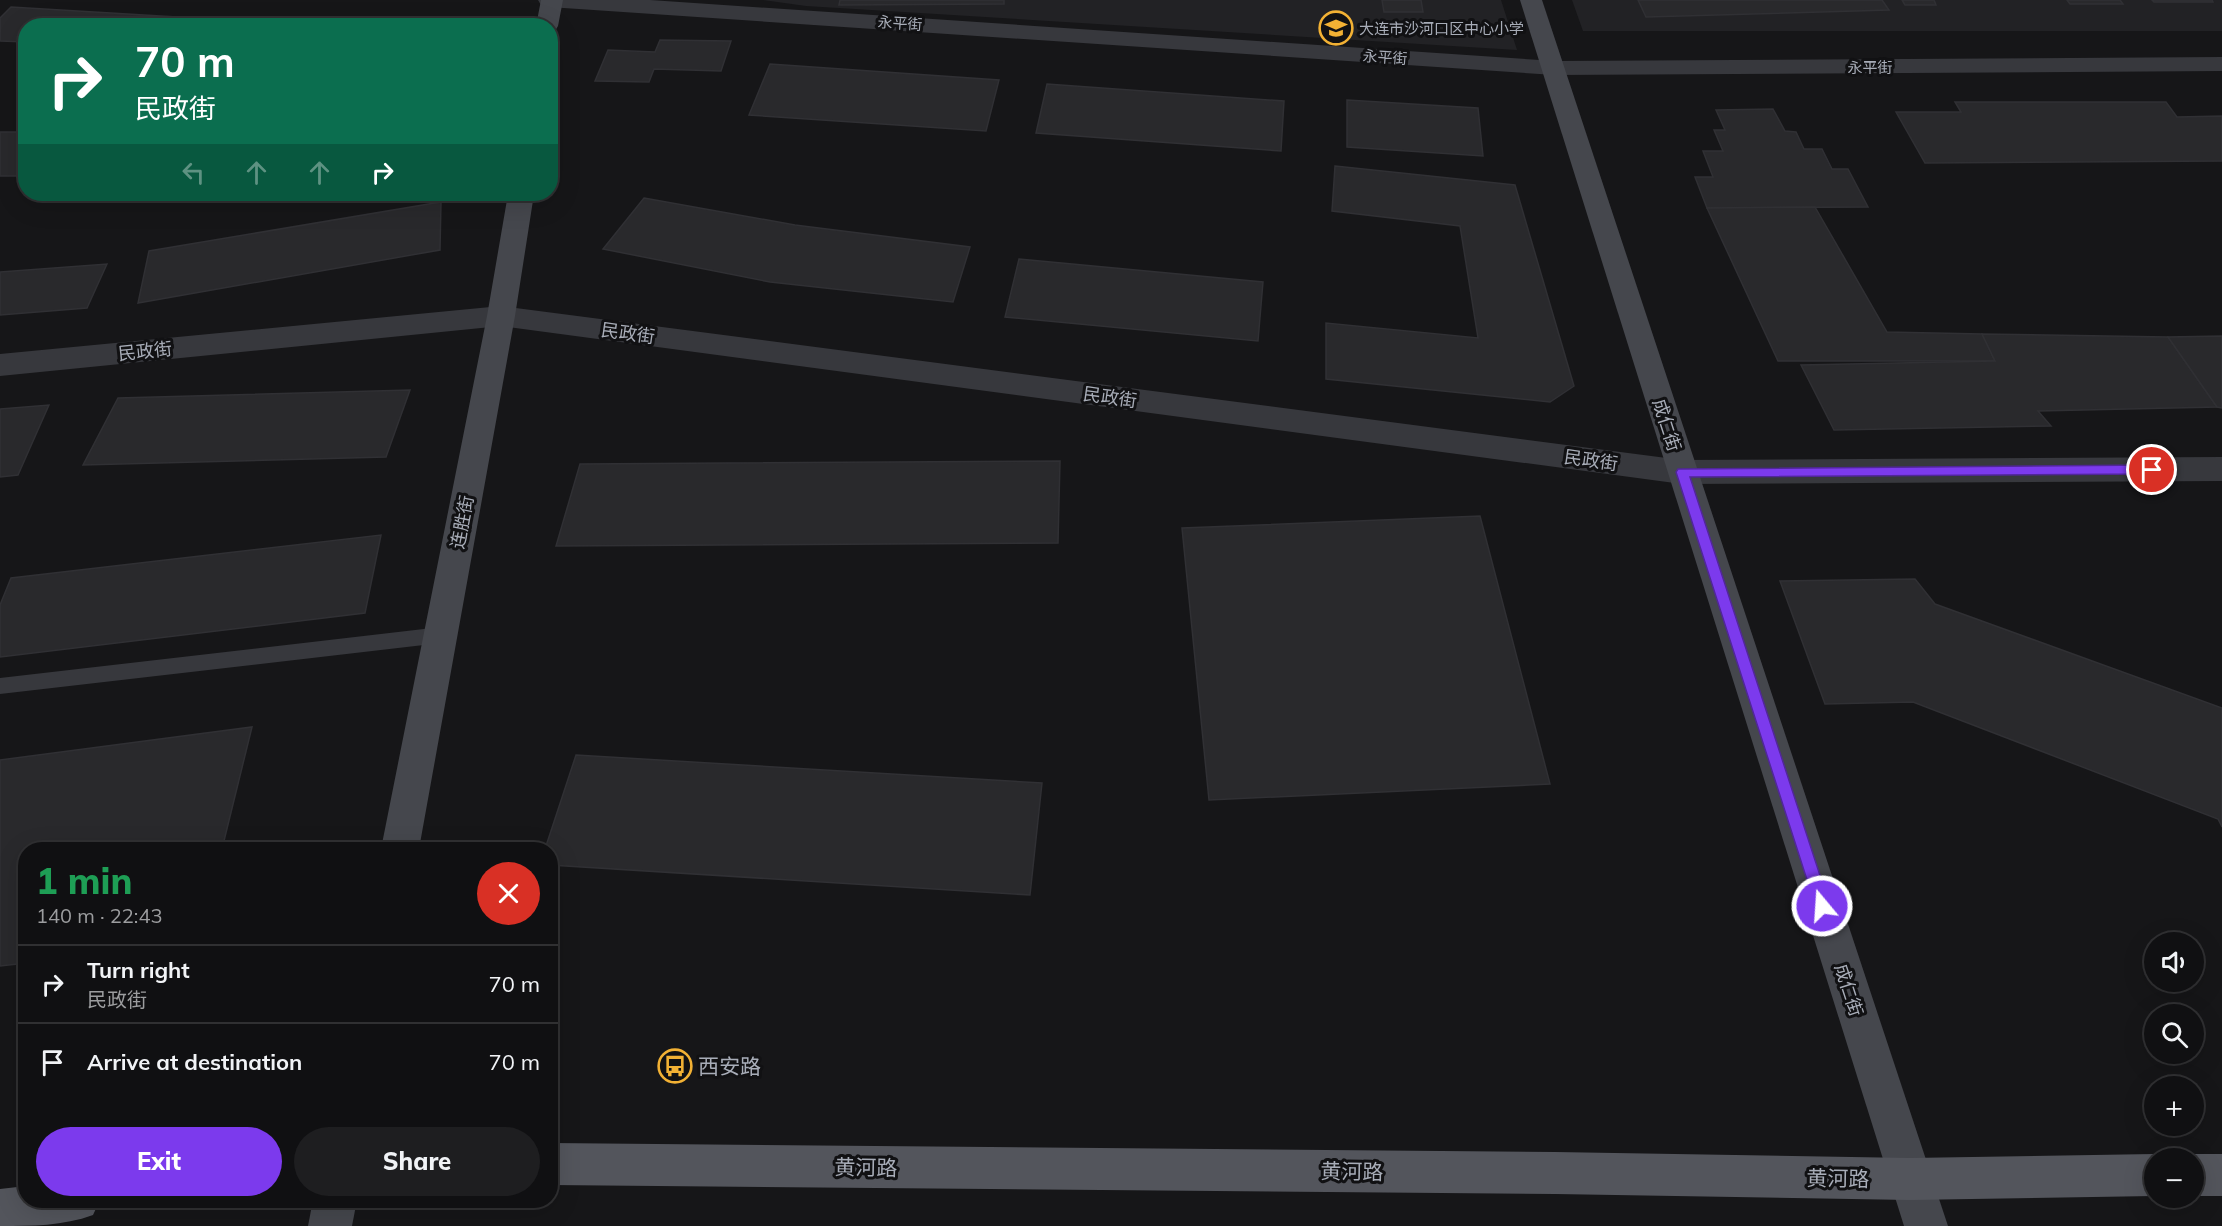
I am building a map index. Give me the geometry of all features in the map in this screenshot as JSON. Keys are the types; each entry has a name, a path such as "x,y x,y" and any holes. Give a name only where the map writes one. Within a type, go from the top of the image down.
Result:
{"main road":[{"name":"黄河路","path":"558,1164 1531,1173 1911,1179 2144,1175"},
{"path":"2204,1175 2222,1175"},
{"path":"0,1212 26,1208"}],"street":[{"name":"永平街","path":"551,0 1555,69 2222,64"},
{"path":"549,18 551,0"},
{"name":"成仁街","path":"1531,0 1926,1226"},
{"name":"连胜街","path":"401,842 501,316 520,201"},
{"name":"民政街","path":"0,365 501,316 1682,472 2222,469"},
{"path":"330,1226 333,1208"}],"lane":[{"path":"0,686 441,635"}],"shaded area":[{"name":"大连市沙河口区中心小学","path":"763,0 1501,0 1517,50 806,6"},
{"path":"1572,0 2222,0 2222,31 1583,31"}],"building":[{"path":"840,0 1004,0 1004,4 839,5"},
{"path":"1382,0 1421,0 1423,12 1384,12"},
{"path":"1638,0 1882,0 1889,10 1646,17"},
{"path":"1902,0 1934,0 1936,5 1905,5"},
{"path":"2067,0 2120,0 2123,4 2070,4"},
{"path":"2152,0 2212,0 2213,2 2154,2"},
{"path":"11,7 193,18 18,18 18,42 0,41 0,18"},
{"path":"660,40 731,41 721,71 654,69 649,82 595,81 608,50 655,52"},
{"path":"770,64 999,80 986,131 749,115"},
{"path":"1047,84 1284,101 1281,151 1036,133"},
{"path":"1347,100 1478,108 1483,156 1347,147"},
{"path":"1955,102 2166,102 2177,117 2222,116 2222,161 1925,163 1896,112 1961,112"},
{"path":"1773,109 1785,131 1796,132 1804,149 1822,149 1832,169 1848,169 1868,207 1707,208 1695,177 1713,177 1703,151 1723,151 1714,130 1725,130 1716,110"},
{"path":"0,132 18,132 18,176 0,176"},
{"path":"1335,166 1515,185 1574,386 1550,402 1326,379 1326,323 1478,338 1460,226 1332,211"},
{"path":"644,198 795,225 970,247 953,302 770,282 603,249"},
{"path":"441,202 440,250 138,303 149,251"},
{"path":"1815,207 1887,332 1982,334 1995,361 1778,361 1707,208"},
{"path":"1019,259 1263,282 1258,341 1005,317"},
{"path":"107,264 87,308 0,315 0,272"},
{"path":"1982,334 2168,337 2217,407 2038,411 2051,426 1834,430 1801,365 1995,361"},
{"path":"2222,336 2222,408 2217,407 2168,337"},
{"path":"410,390 386,457 83,465 118,398"},
{"path":"49,405 18,475 0,477 0,409"},
{"path":"1060,461 1058,543 556,546 580,464"},
{"path":"1480,516 1550,784 1209,800 1182,528"},
{"path":"381,535 365,613 0,657 0,605 11,578"},
{"path":"1915,579 1935,604 2222,708 2222,827 2218,819 1913,702 1825,704 1780,581"},
{"path":"252,727 224,842 18,842 18,964 0,966 0,760"},
{"path":"576,755 1042,783 1030,895 558,866 558,842 547,842"}],"place":[{"name":"大连市沙河口区中心小学","path":"1336,28"},
{"name":"西安路","path":"675,1066"}],"route":[{"path":"1822,906 1682,472 2152,470"}]}
